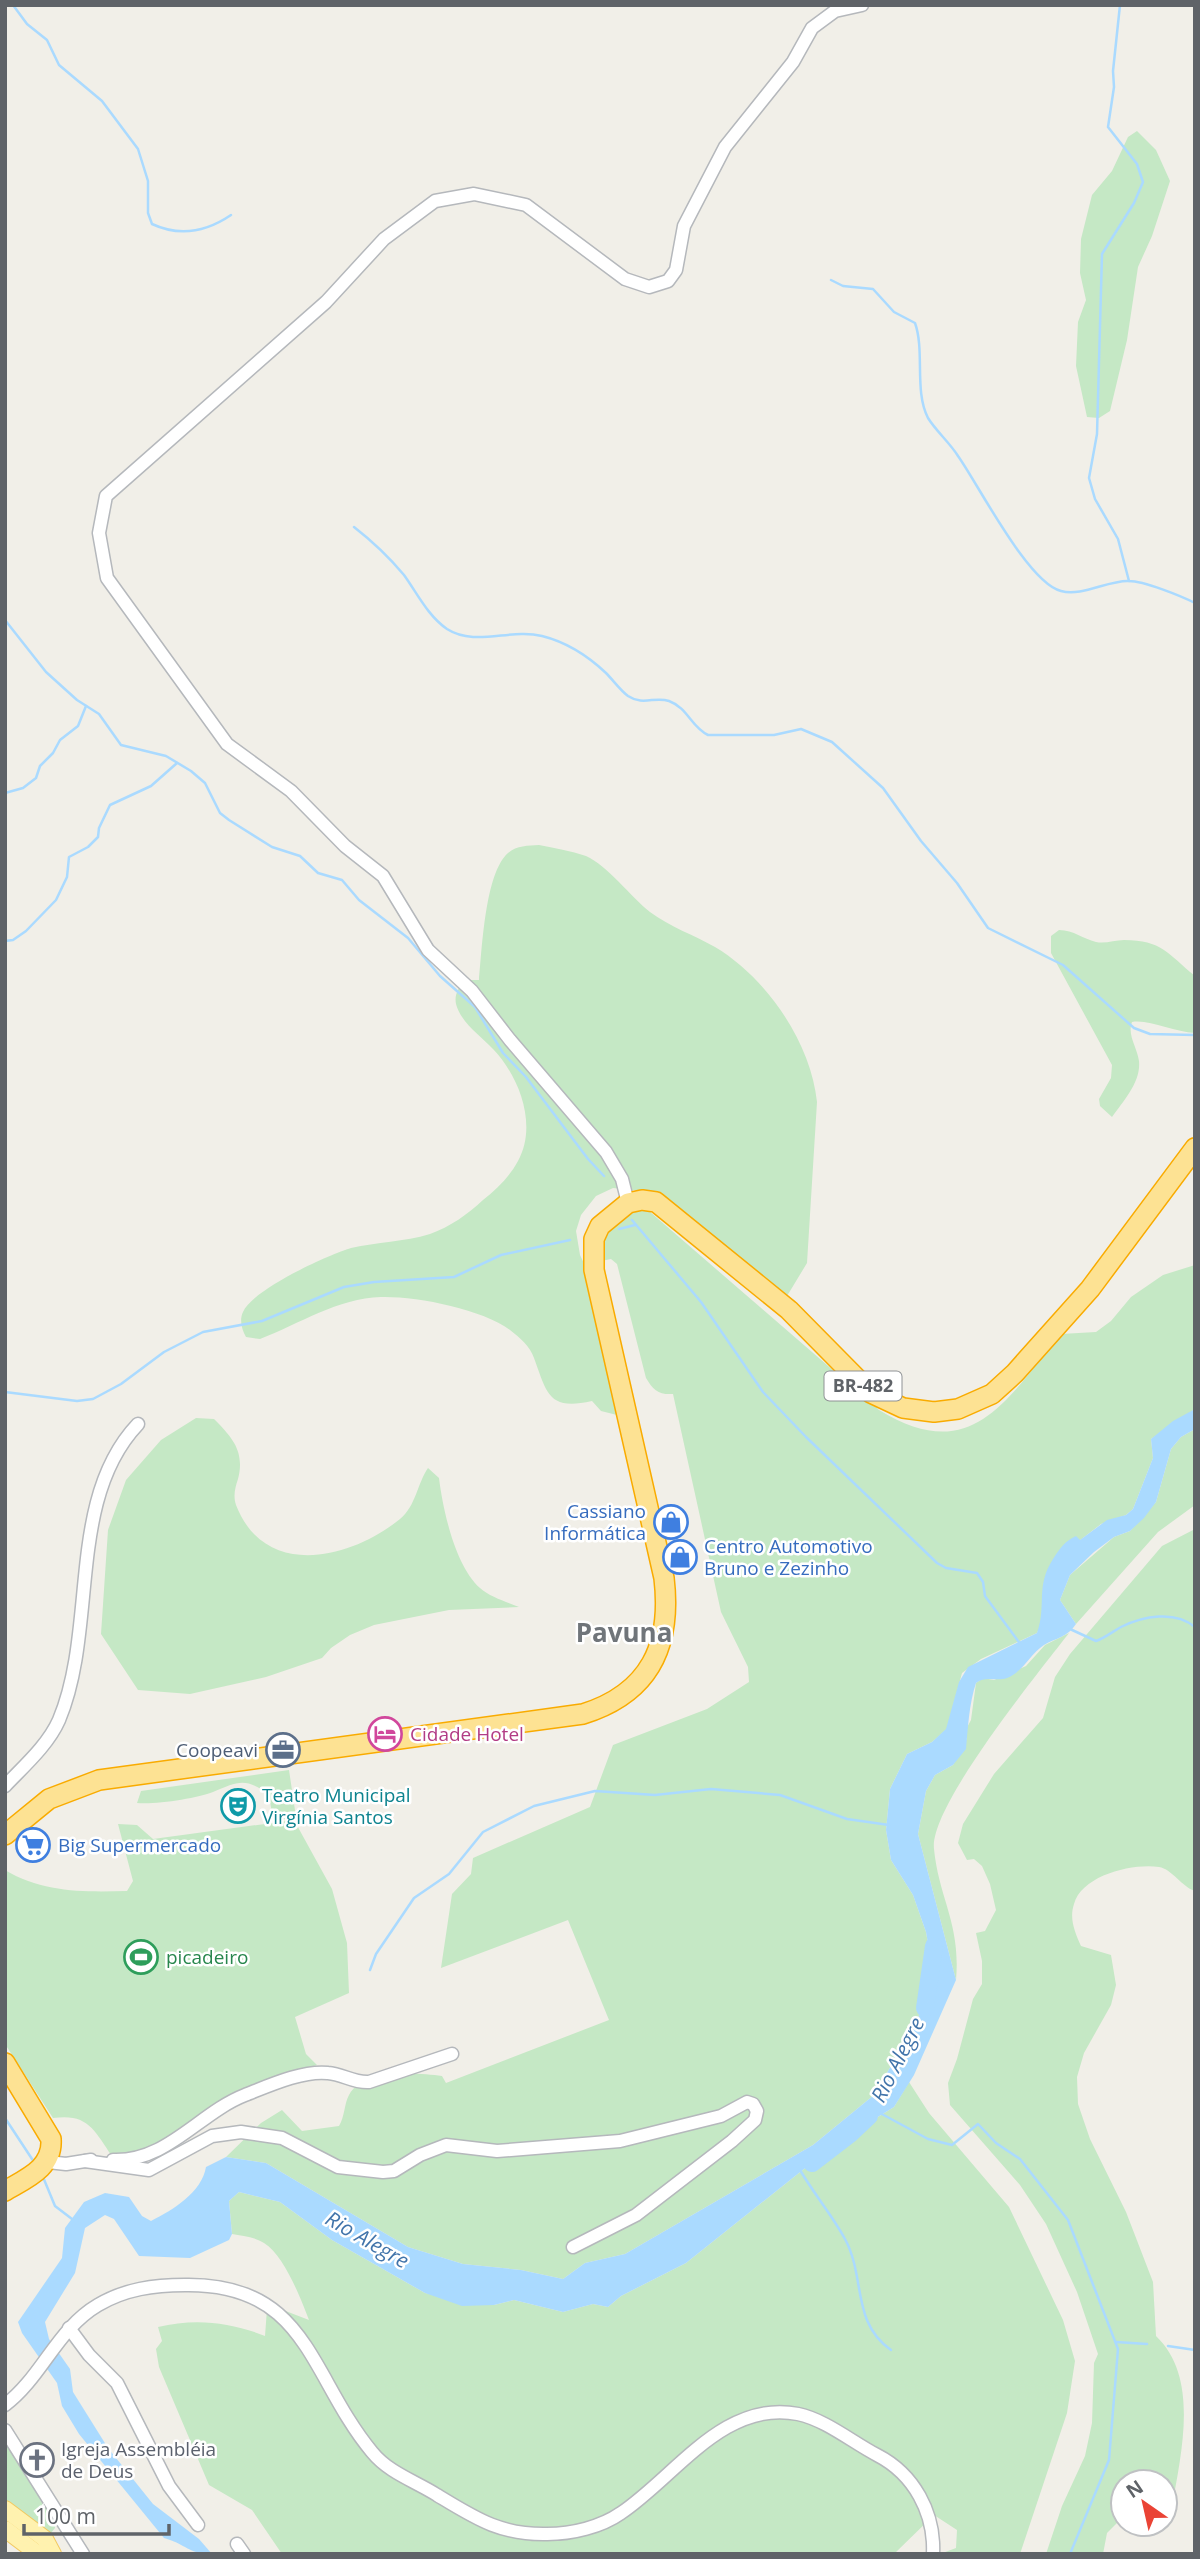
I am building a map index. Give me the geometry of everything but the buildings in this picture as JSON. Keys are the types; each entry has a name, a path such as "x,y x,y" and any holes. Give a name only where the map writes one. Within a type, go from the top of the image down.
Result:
{"highway":[{"name":"BR-482","path":"628,1203 642,1200 668,1209 789,1310 871,1393 903,1408 944,1412 972,1405 992,1394 1014,1373 1090,1289 1195,1148"},
{"path":"5,1835 49,1799 99,1780 583,1714 605,1707 626,1694 644,1676 663,1637 667,1614 664,1578 594,1270 593,1250 600,1226 628,1203"},
{"path":"5,2063 51,2139 40,2168 5,2191"}],"main road":[{"path":"5,2509 45,2539 54,2554"},
{"path":"5,2529 38,2554"}],"street":[{"path":"628,1203 622,1179 606,1152 510,1040 472,990 428,950 383,876 345,846 291,791 227,744 107,578 99,533 106,496 326,302 384,239 435,201 474,194 526,205 625,279 649,287 668,281 676,270 681,234 690,214 711,169 737,130 793,62 812,28 835,11 862,5"},
{"path":"5,1786 49,1736 64,1706 85,1601 92,1526 98,1500 115,1451 138,1424"},
{"path":"40,2168 85,2161 141,2158 187,2133 232,2101 300,2077 328,2073 358,2083 369,2082 452,2054"},
{"path":"85,2161 149,2170 212,2136 241,2132 282,2138 338,2167 394,2171 420,2155 446,2145 497,2151 620,2141 722,2116 747,2102 753,2104 757,2111 755,2120 732,2141 636,2215 573,2247"},
{"path":"5,2405 23,2389 69,2328 101,2303 140,2288 216,2285 237,2290 270,2305 295,2330 315,2357 342,2414 374,2455 392,2470 461,2512 488,2525 524,2533 572,2532 603,2523 622,2513 719,2431 757,2415 796,2413 812,2418 883,2458 908,2478 927,2514 932,2531 933,2554"},
{"path":"69,2328 89,2355 117,2383 169,2486 198,2525"},
{"path":"5,2430 82,2553"}],"green space":[{"path":"1137,131 1156,150 1170,181 1152,236 1138,267 1127,340 1110,411 1099,418 1087,417 1076,366 1078,322 1086,300 1080,273 1081,239 1092,195 1112,171 1128,137"},
{"path":"539,845 580,854 594,860 650,912 715,947 752,976 769,994 796,1035 806,1057 817,1102 807,1263 784,1301 644,1191 613,1188 596,1196 581,1215 576,1231 580,1255 596,1289 621,1416 601,1411 592,1401 558,1401 546,1390 532,1354 517,1336 483,1316 448,1305 395,1297 365,1298 334,1307 260,1339 246,1337 242,1325 243,1312 250,1303 276,1283 309,1265 351,1248 420,1237 445,1228 493,1191 515,1167 524,1147 526,1132 526,1117 518,1087 502,1060 462,1017 456,997 464,980 479,980 486,913 500,863 515,849"},
{"path":"1059,930 1069,931 1091,941 1137,941 1156,946 1195,976 1195,1033 1146,1022 1132,1022 1131,1032 1139,1069 1131,1091 1112,1117 1100,1106 1099,1099 1111,1078 1112,1065 1051,953 1051,936"},
{"path":"642,1205 879,1410 911,1426 939,1431 963,1428 984,1418 1004,1402 1061,1334 1096,1332 1111,1321 1131,1297 1163,1275 1195,1265 1195,1409 1151,1439 1153,1458 1133,1509 1126,1515 1101,1524 1079,1541 1037,1633 981,1659 962,1673 947,1729 932,1742 907,1754 890,1789 886,1830 891,1860 913,1895 926,1932 933,1973 928,1998 874,2095 813,2145 625,2254 585,2263 563,2279 521,2270 463,2264 408,2247 266,2163 226,2157 261,2123 282,2110 302,2131 339,2126 349,2095 356,2086 366,2080 392,2074 419,2074 442,2076 446,2083 609,2020 568,1920 441,1968 452,1894 471,1874 473,1858 590,1807 613,1745 707,1709 749,1682 748,1667 721,1612 673,1394 657,1391 646,1378 617,1264 611,1259 601,1261 599,1228"},
{"path":"196,1418 214,1419 236,1446 240,1469 235,1502 249,1529 267,1544 288,1553 310,1555 334,1552 380,1533 405,1514 428,1468 439,1478 452,1537 471,1578 489,1594 519,1607 449,1610 374,1625 350,1635 322,1658 266,1677 190,1694 138,1690 101,1634 108,1530 126,1480 161,1440"},
{"path":"1195,1429 1195,1505 1158,1532 1076,1624 1060,1600 1070,1575 1114,1537 1130,1531 1156,1502 1171,1449 1181,1437"},
{"path":"1195,1529 1195,1891 1164,1868 1148,1866 1123,1869 1087,1885 1074,1904 1072,1920 1081,1946 1111,1955 1116,1985 1111,2005 1084,2053 1077,2077 1078,2104 1090,2139 1126,2212 1153,2282 1156,2336 1170,2353 1183,2394 1182,2440 1178,2468 1109,2468 1109,2531 1103,2554 1046,2554 1062,2506 1085,2456 1092,2423 1094,2363 1098,2354 1077,2292 1046,2224 1020,2185 950,2105 948,2083 973,1999 982,1984 982,1961 976,1933 985,1931 996,1910 990,1884 982,1866 974,1859 967,1860 958,1843 963,1824 994,1774 1043,1718 1055,1677 1070,1654 1162,1546"},
{"path":"1069,1633 989,1739 949,1802 937,1829 934,1849 940,1883 953,1927 957,1960 956,1980 918,1834 926,1791 935,1775 953,1765 967,1738 965,1731 971,1720 976,1683 983,1678 994,1680 1026,1666 1045,1645"},
{"path":"289,1770 296,1817 273,1821 269,1794 247,1783 235,1784 187,1799 137,1803 141,1791"},
{"path":"294,1820 332,1889 347,1943 349,1993 295,2017 306,2054 317,2065 237,2093 158,2143 129,2154 112,2156 95,2131 82,2121 65,2117 53,2118 5,2044 5,1870 19,1878 64,1890 127,1891 133,1881 118,1824 137,1825 153,1839"},
{"path":"909,2082 929,2113 1009,2207 1063,2320 1075,2361 1067,2413 1020,2554 940,2554 956,2548 957,2530 934,2515 894,2554 282,2554 252,2510 209,2485 159,2367 156,2349 162,2341 158,2327 212,2323 239,2327 265,2336 267,2309 283,2310 309,2320 291,2278 271,2249 257,2239 232,2234 229,2201 239,2192 280,2202 332,2240 425,2293 494,2305 514,2300 563,2312 593,2304 608,2307 621,2296 686,2263 839,2141 894,2107"},
{"path":"5,2433 55,2518 55,2528 50,2534 5,2506"}],"water":[{"path":"1195,1409 1195,1429 1181,1437 1171,1449 1156,1502 1144,1518 1130,1531 1114,1537 1094,1552 1070,1575 1060,1600 1076,1624 1066,1635 1039,1649 1013,1675 1003,1679 984,1679 976,1683 970,1708 966,1749 953,1765 935,1775 926,1791 918,1834 956,1980 914,2075 894,2107 839,2141 686,2263 621,2296 608,2307 593,2304 563,2312 514,2300 494,2305 462,2306 425,2293 332,2240 280,2202 239,2192 229,2201 232,2234 229,2240 190,2258 139,2256 114,2219 105,2215 85,2228 75,2273 45,2322 49,2339 70,2369 73,2392 108,2448 153,2504 199,2539 212,2554 192,2551 164,2538 79,2434 62,2406 57,2383 22,2333 18,2322 62,2258 65,2228 84,2202 105,2193 129,2197 142,2216 151,2221 177,2206 193,2192 206,2167 226,2157 266,2163 408,2247 463,2264 521,2270 563,2279 585,2263 625,2254 813,2145 874,2095 928,1998 933,1973 926,1932 913,1895 891,1860 886,1830 890,1789 907,1754 932,1742 946,1729 959,1682 968,1667 1037,1633 1044,1578 1058,1551 1072,1538 1076,1536 1080,1540 1107,1520 1126,1515 1133,1509 1153,1458 1151,1439 1173,1421"}],"waterway":[{"path":"13,5 27,24 47,40 59,65 102,101 138,149 148,181 148,213 152,224 173,230 193,231 231,215"},
{"path":"1120,5 1108,127 1137,164 1143,182 1134,203 1102,254 1097,434 1089,478 1095,499 1118,539 1129,581"},
{"path":"831,280 843,286 873,289 894,312 915,323 919,346 921,396 928,418 955,451 1019,552 1048,584 1061,591 1078,592 1129,581 1162,589 1195,603"},
{"path":"354,527 398,568 434,618 458,634 469,637 530,634 560,642 592,661 628,696 644,701 669,701 681,708 697,727 708,735 774,735 801,729 832,742 883,788 921,841 957,883 988,928 1063,965 1134,1028 1150,1034 1195,1035"},
{"path":"5,620 46,672 77,700 99,714 121,745 166,756 191,771 205,783 220,813 229,820 272,847 300,856 318,873 342,880 359,900 408,938 440,976 475,1007 503,1053 526,1077 604,1176"},
{"path":"5,793 23,788 36,778 40,766 53,753 60,740 78,726 86,706"},
{"path":"5,941 13,940 26,931 56,900 67,877 69,857 88,847 98,837 99,828 110,805 151,786 177,763"},
{"path":"632,1220 701,1302 763,1392 937,1563 946,1568 977,1573 983,1582 985,1596 1021,1645"},
{"path":"619,1229 635,1225"},
{"path":"5,1392 77,1401 93,1399 121,1384 164,1352 203,1332 262,1321 344,1287 374,1282 454,1277 501,1255 570,1240"},
{"path":"1070,1629 1096,1641 1130,1623 1159,1616 1178,1618 1195,1627"},
{"path":"370,1970 376,1954 414,1898 449,1874 483,1832 534,1806 595,1791 655,1795 711,1789 780,1795 847,1819 889,1825"},
{"name":"Rio Alegre","path":"925,2008 934,1946"},
{"path":"880,2113 928,2139 952,2145 978,2124 996,2143 1020,2159 1068,2220 1118,2349 1109,2460 1070,2554"},
{"name":"Rio Alegre","path":"812,2163 869,2116"},
{"path":"5,2118 34,2162"},
{"path":"800,2170 845,2239 855,2269 864,2313 878,2339 891,2350"},
{"path":"43,2177 55,2206 72,2219"},
{"path":"1116,2342 1147,2344"},
{"path":"1168,2346 1195,2350"}],"place":[{"name":"Cassiano Informática","path":"671,1522"},
{"name":"Centro Automotivo Bruno e Zezinho","path":"680,1557"},
{"name":"Cidade Hotel","path":"385,1734"},
{"name":"Coopeavi","path":"283,1750"},
{"name":"Teatro Municipal Virgínia Santos","path":"238,1806"},
{"name":"Big Supermercado","path":"33,1845"},
{"name":"picadeiro","path":"141,1957"},
{"name":"Igreja Assembléia de Deus","path":"37,2460"}],"district":[{"name":"Pavuna","path":"624,1633"}]}
